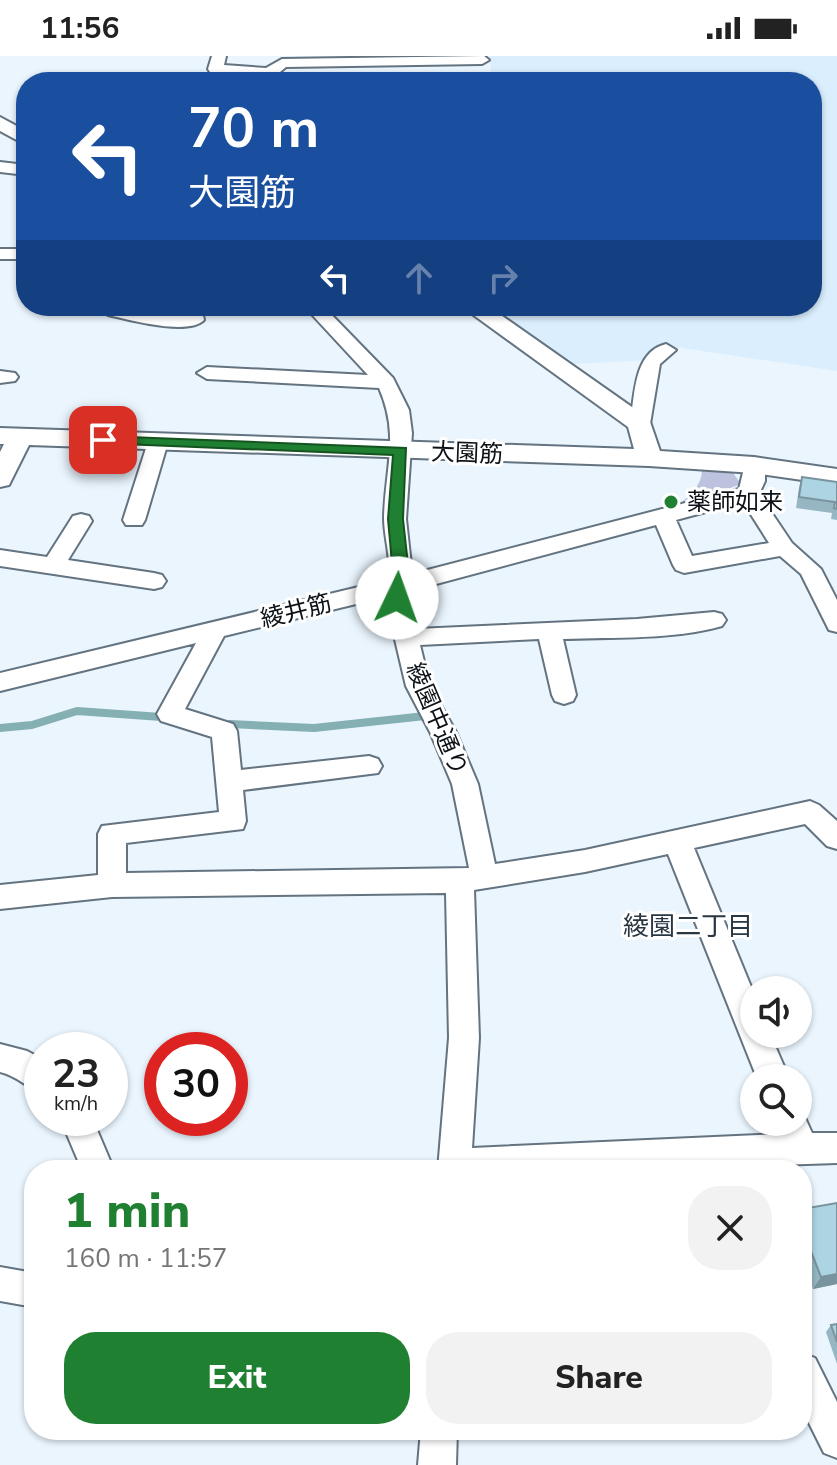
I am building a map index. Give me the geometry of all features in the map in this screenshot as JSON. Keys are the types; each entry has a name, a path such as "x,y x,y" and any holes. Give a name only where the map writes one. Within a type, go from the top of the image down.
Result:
{"street":[{"path":"219,56 215,69 256,72"},
{"path":"352,72 358,61"},
{"path":"270,72 282,63 481,64"},
{"path":"141,316 167,321 195,320 194,316"},
{"name":"綾園中通り","path":"323,316 386,382 399,410 402,433 395,519 401,574 397,598 418,686 443,732 465,784 472,879 455,1160"},
{"path":"487,316 640,424"},
{"path":"649,458 640,424 651,362 666,350"},
{"path":"207,373 386,382"},
{"path":"0,479 10,437"},
{"name":"大園筋","path":"10,437 649,458 754,465 837,477"},
{"path":"134,520 158,442"},
{"path":"754,465 754,481 748,494 784,548 810,569 837,624"},
{"name":"綾井筋","path":"0,682 398,586 748,494"},
{"path":"664,517 684,565 784,548"},
{"path":"53,566 81,521"},
{"path":"0,558 154,581"},
{"path":"405,638 549,629 595,636 714,620"},
{"path":"549,629 564,695"},
{"path":"112,885 112,834 233,821 224,731 170,714 215,631"},
{"path":"229,781 369,766"},
{"path":"0,897 112,885 472,879 585,861 810,812 837,838"},
{"path":"677,841 740,995"},
{"path":"0,1058 24,1064"},
{"path":"84,1136 94,1160"},
{"path":"717,1160 793,1136"},
{"path":"799,1136 837,1148"},
{"path":"0,1284 24,1288"},
{"path":"812,1391 837,1440"},
{"path":"437,1465 438,1440"}],"shaded area":[{"path":"490,56 837,56 837,371 669,346 650,360 573,364 500,316 822,316 822,72 491,72"},
{"path":"702,468 733,473 741,484 674,509 697,486"}],"building":[{"path":"802,477 837,482 837,509 834,508 835,502 799,497"},
{"path":"837,1203 837,1274 821,1277 812,1254 812,1207"},
{"path":"837,1324 837,1342 831,1325"}],"waterway":[{"path":"0,728 32,725 77,711 161,717"},
{"path":"230,724 314,728 425,716"}],"place":[{"name":"薬師如来","path":"671,502"}],"district":[{"name":"綾園二丁目","path":"688,926"}],"route":[{"path":"103,440 401,451 395,519 401,574 397,598"}]}
